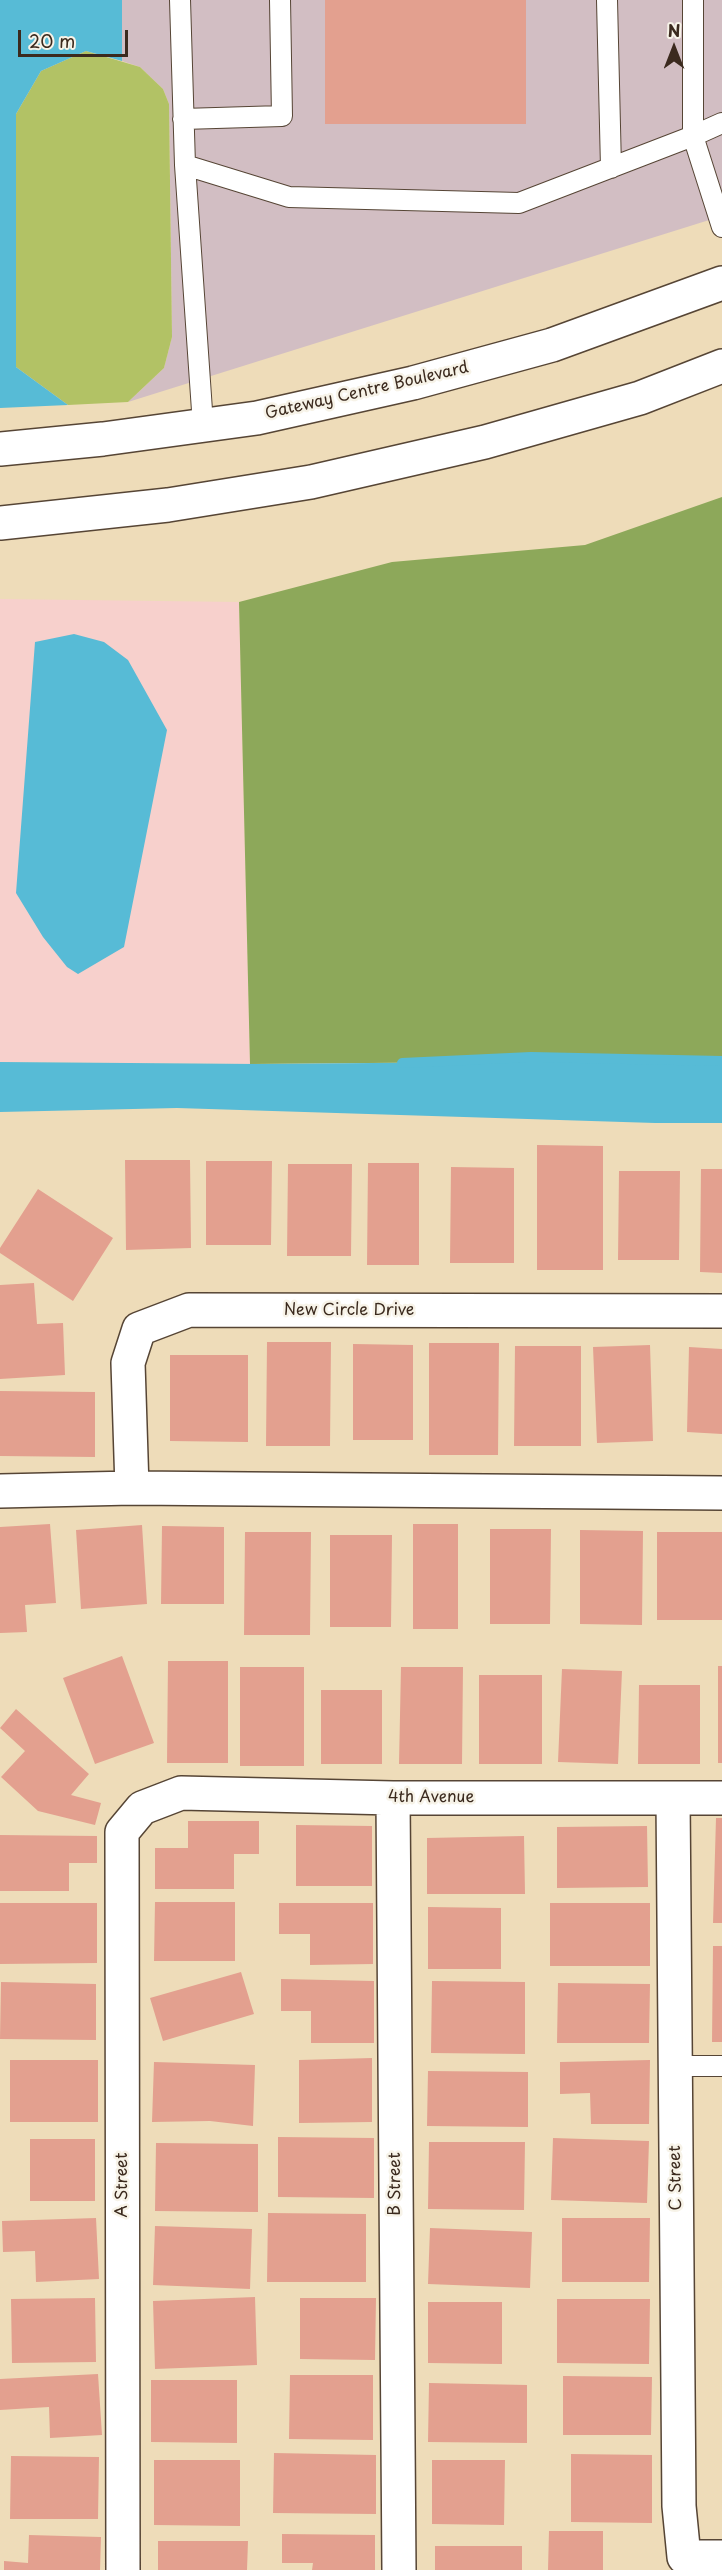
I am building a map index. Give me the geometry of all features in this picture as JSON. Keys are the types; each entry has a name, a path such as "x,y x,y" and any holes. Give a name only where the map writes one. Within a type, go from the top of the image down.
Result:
{"street":[{"name":"Gateway Centre Boulevard","path":"0,448 103,439 257,418 413,382 552,345 722,283"},
{"path":"0,523 168,505 311,482 485,442 640,398 722,366"},
{"name":"New Circle Drive","path":"132,1488 128,1363 139,1329 189,1311 722,1311"},
{"path":"0,1491 132,1488 722,1493"},
{"name":"4th Avenue","path":"142,1808 181,1793 393,1798 722,1798"},
{"name":"B Street","path":"393,1798 399,2570"},
{"name":"C Street","path":"673,1798 678,2563"},
{"name":"A Street","path":"123,2570 122,1832 142,1808"},
{"path":"678,2563 722,2557"}],"lane":[{"path":"180,0 185,165 203,425"},
{"path":"183,119 282,116 280,0"},
{"path":"607,0 611,168"},
{"path":"693,0 693,136 722,227"},
{"path":"185,165 289,197 519,203 722,123"},
{"path":"675,2066 722,2066"}],"shaded area":[{"path":"122,0 722,0 722,216 128,402 164,368 172,337 169,104 163,89 140,67 122,61"},
{"path":"0,599 239,602 250,1064 0,1062"}],"green space":[{"path":"86,51 140,67 163,89 169,104 172,337 164,368 128,402 68,405 16,367 16,114 41,71"},
{"path":"722,497 722,1060 250,1064 239,602 392,562 585,545"}],"water":[{"path":"0,0 122,0 122,61 86,51 41,71 16,114 16,367 68,405 0,408"},
{"path":"74,634 104,642 128,660 167,730 124,947 78,974 67,967 43,937 16,893 35,642"},
{"path":"722,1060 722,1123 655,1123 177,1108 0,1112 0,1062 258,1064"}],"building":[{"path":"325,0 526,0 526,124 325,124"},
{"path":"537,1145 603,1146 603,1270 537,1270"},
{"path":"125,1160 190,1160 191,1248 126,1250"},
{"path":"206,1161 272,1161 271,1245 206,1245"},
{"path":"368,1163 419,1163 419,1265 367,1265"},
{"path":"288,1164 352,1164 351,1256 287,1256"},
{"path":"451,1167 514,1168 514,1263 450,1263"},
{"path":"701,1169 722,1169 722,1273 700,1272"},
{"path":"619,1171 680,1171 679,1260 618,1260"},
{"path":"38,1189 113,1238 73,1301 0,1253 0,1248"},
{"path":"34,1283 37,1324 63,1323 65,1375 0,1379 0,1285"},
{"path":"267,1342 331,1342 330,1446 266,1446"},
{"path":"429,1343 499,1343 498,1455 429,1455"},
{"path":"353,1344 413,1345 413,1440 353,1440"},
{"path":"650,1345 653,1441 597,1443 593,1347"},
{"path":"515,1346 581,1346 581,1446 514,1446"},
{"path":"689,1347 722,1349 722,1434 687,1432"},
{"path":"170,1355 248,1355 248,1442 170,1441"},
{"path":"0,1391 95,1392 95,1457 0,1456"},
{"path":"50,1524 56,1603 25,1605 27,1632 0,1633 0,1527"},
{"path":"413,1524 458,1524 458,1629 413,1629"},
{"path":"142,1525 147,1604 81,1609 76,1530"},
{"path":"162,1526 224,1527 224,1604 161,1604"},
{"path":"490,1529 551,1529 550,1624 490,1624"},
{"path":"580,1530 643,1531 642,1625 580,1624"},
{"path":"245,1532 311,1532 310,1635 244,1635"},
{"path":"657,1532 722,1532 722,1620 657,1620"},
{"path":"330,1535 392,1535 391,1627 330,1627"},
{"path":"122,1656 154,1743 95,1764 63,1678"},
{"path":"168,1661 228,1661 228,1763 167,1763"},
{"path":"718,1666 722,1666 722,1763 718,1763"},
{"path":"240,1667 304,1667 304,1766 240,1766"},
{"path":"401,1667 463,1667 462,1764 399,1764"},
{"path":"562,1669 622,1671 618,1764 558,1762"},
{"path":"479,1675 542,1675 542,1764 479,1764"},
{"path":"639,1685 700,1685 700,1764 638,1764"},
{"path":"321,1690 382,1690 382,1764 321,1764"},
{"path":"16,1709 89,1774 71,1795 101,1803 95,1825 38,1811 1,1777 25,1751 0,1728"},
{"path":"716,1818 722,1818 722,1923 713,1923"},
{"path":"188,1821 259,1821 259,1854 234,1854 234,1889 155,1889 155,1848 188,1848"},
{"path":"296,1825 372,1826 372,1886 296,1886"},
{"path":"647,1826 648,1887 557,1888 557,1827"},
{"path":"0,1835 97,1836 97,1863 69,1863 69,1891 0,1891"},
{"path":"524,1836 525,1894 427,1894 427,1838"},
{"path":"155,1902 235,1902 235,1961 154,1961"},
{"path":"0,1903 97,1903 97,1963 0,1964"},
{"path":"279,1903 373,1903 373,1964 310,1965 310,1934 279,1934"},
{"path":"550,1903 650,1903 650,1966 550,1966"},
{"path":"428,1907 501,1908 501,1969 428,1969"},
{"path":"713,1946 722,1946 722,2042 712,2042"},
{"path":"241,1972 254,2014 163,2041 150,1998"},
{"path":"281,1979 374,1981 374,2043 311,2043 311,2011 281,2011"},
{"path":"432,1981 525,1982 525,2054 431,2053"},
{"path":"1,1982 96,1984 96,2040 0,2039"},
{"path":"558,1983 650,1984 649,2043 557,2043"},
{"path":"372,2058 372,2122 299,2123 299,2060"},
{"path":"10,2060 98,2060 98,2122 10,2122"},
{"path":"650,2060 649,2124 591,2124 590,2093 560,2094 560,2062"},
{"path":"154,2062 255,2065 253,2126 210,2121 152,2122"},
{"path":"428,2071 528,2072 528,2127 427,2126"},
{"path":"278,2137 374,2138 374,2198 278,2197"},
{"path":"553,2138 649,2141 647,2203 551,2200"},
{"path":"30,2139 95,2139 95,2201 30,2201"},
{"path":"429,2142 525,2142 524,2210 428,2209"},
{"path":"156,2143 258,2144 258,2212 155,2211"},
{"path":"268,2213 366,2214 366,2282 267,2282"},
{"path":"96,2218 99,2279 36,2282 35,2251 3,2252 2,2221"},
{"path":"562,2218 650,2218 649,2282 562,2282"},
{"path":"155,2226 252,2229 250,2289 153,2285"},
{"path":"430,2228 532,2232 530,2288 428,2284"},
{"path":"255,2297 257,2365 155,2369 153,2301"},
{"path":"95,2298 96,2362 12,2363 11,2299"},
{"path":"300,2298 376,2298 375,2360 300,2359"},
{"path":"557,2299 650,2299 649,2364 557,2363"},
{"path":"428,2302 502,2302 502,2364 428,2363"},
{"path":"98,2374 102,2435 50,2438 49,2407 0,2410 0,2379"},
{"path":"290,2375 373,2375 373,2440 289,2439"},
{"path":"563,2376 652,2377 651,2435 563,2435"},
{"path":"151,2380 237,2380 237,2443 151,2442"},
{"path":"429,2383 527,2385 527,2443 428,2442"},
{"path":"274,2453 376,2455 376,2514 273,2513"},
{"path":"571,2454 652,2455 652,2523 571,2522"},
{"path":"11,2456 99,2457 98,2519 10,2519"},
{"path":"154,2460 240,2460 240,2526 154,2525"},
{"path":"432,2460 505,2460 504,2525 432,2524"},
{"path":"549,2531 603,2531 603,2570 548,2570"},
{"path":"282,2534 375,2535 375,2570 312,2570 313,2563 282,2563"},
{"path":"29,2535 101,2537 100,2570 4,2570 4,2561 28,2563"},
{"path":"158,2541 248,2541 247,2570 158,2570"},
{"path":"435,2546 522,2546 522,2570 435,2570"}],"waterway":[{"path":"402,1063 531,1057 722,1061"}]}
